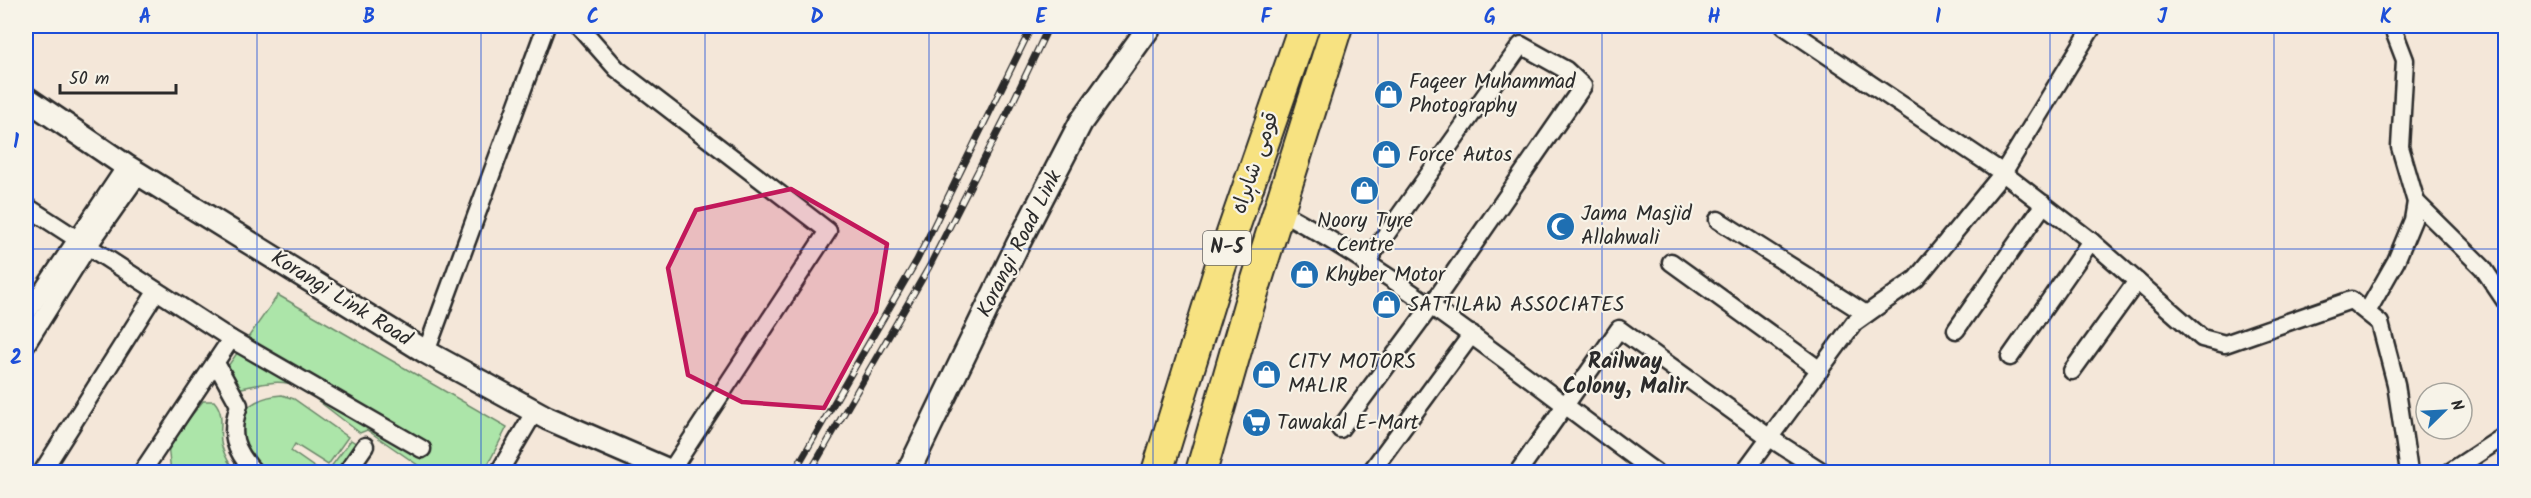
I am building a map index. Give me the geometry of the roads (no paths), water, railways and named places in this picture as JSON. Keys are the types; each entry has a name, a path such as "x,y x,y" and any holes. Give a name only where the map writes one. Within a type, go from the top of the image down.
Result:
{"highway":[{"name":"قومی شاہراہ","path":"1157,472 1220,268 1304,26"},
{"name":"قومی شاہراہ","path":"1201,472 1278,210 1337,26"}],"main road":[{"name":"Korangi Road Link","path":"908,472 1017,246 1081,122 1150,26"},
{"name":"Korangi Link Road","path":"26,98 133,170 426,352 535,411 671,472"}],"street":[{"path":"426,352 546,26"},
{"path":"579,26 617,69 828,231 671,472"},
{"path":"1784,26 2003,173 2091,241 2202,338 2225,344 2351,300 2380,323 2396,384 2409,472"},
{"path":"1744,472 1854,323 1916,279 2003,173 2093,26"},
{"path":"2367,312 2396,261 2413,220 2416,202 2400,147 2405,60 2392,26"},
{"path":"1340,429 1431,306 1583,86 1566,70 1521,45 1365,264"},
{"path":"26,315 133,170"},
{"path":"2416,202 2483,268 2505,302"},
{"path":"1956,330 2044,204"},
{"path":"26,206 80,244 231,339 422,449"},
{"path":"1278,210 1333,240 1365,264 1472,334 1564,406 1655,472"},
{"path":"1718,220 1866,314"},
{"path":"2010,357 2091,241"},
{"path":"26,345 80,244"},
{"path":"1671,262 1820,369"},
{"path":"2072,371 2137,281"},
{"path":"42,472 156,292"},
{"path":"1518,472 1619,328 1770,438 1823,472"},
{"path":"1372,470 1472,334"},
{"path":"142,472 231,339"},
{"path":"216,363 239,405 232,424 237,452 254,472"},
{"path":"499,472 535,411"},
{"path":"2450,472 2505,435"},
{"path":"347,472 365,446"}],"railway":[{"path":"794,472 917,260 1032,26"},
{"path":"810,472 929,267 1049,26"}],"place":[{"name":"Faqeer Muhammad Photography","path":"1388,94"},
{"name":"Force Autos","path":"1387,155"},
{"name":"Noory Tyre Centre","path":"1365,190"},
{"name":"Jama Masjid Allahwali","path":"1560,226"},
{"name":"Khyber Motor","path":"1304,275"},
{"name":"SATTILAW ASSOCIATES","path":"1387,305"},
{"name":"CITY MOTORS MALIR","path":"1267,374"},
{"name":"Tawakal E-Mart","path":"1256,423"}],"district":[{"name":"Railway Colony, Malir","path":"1625,374"}]}
